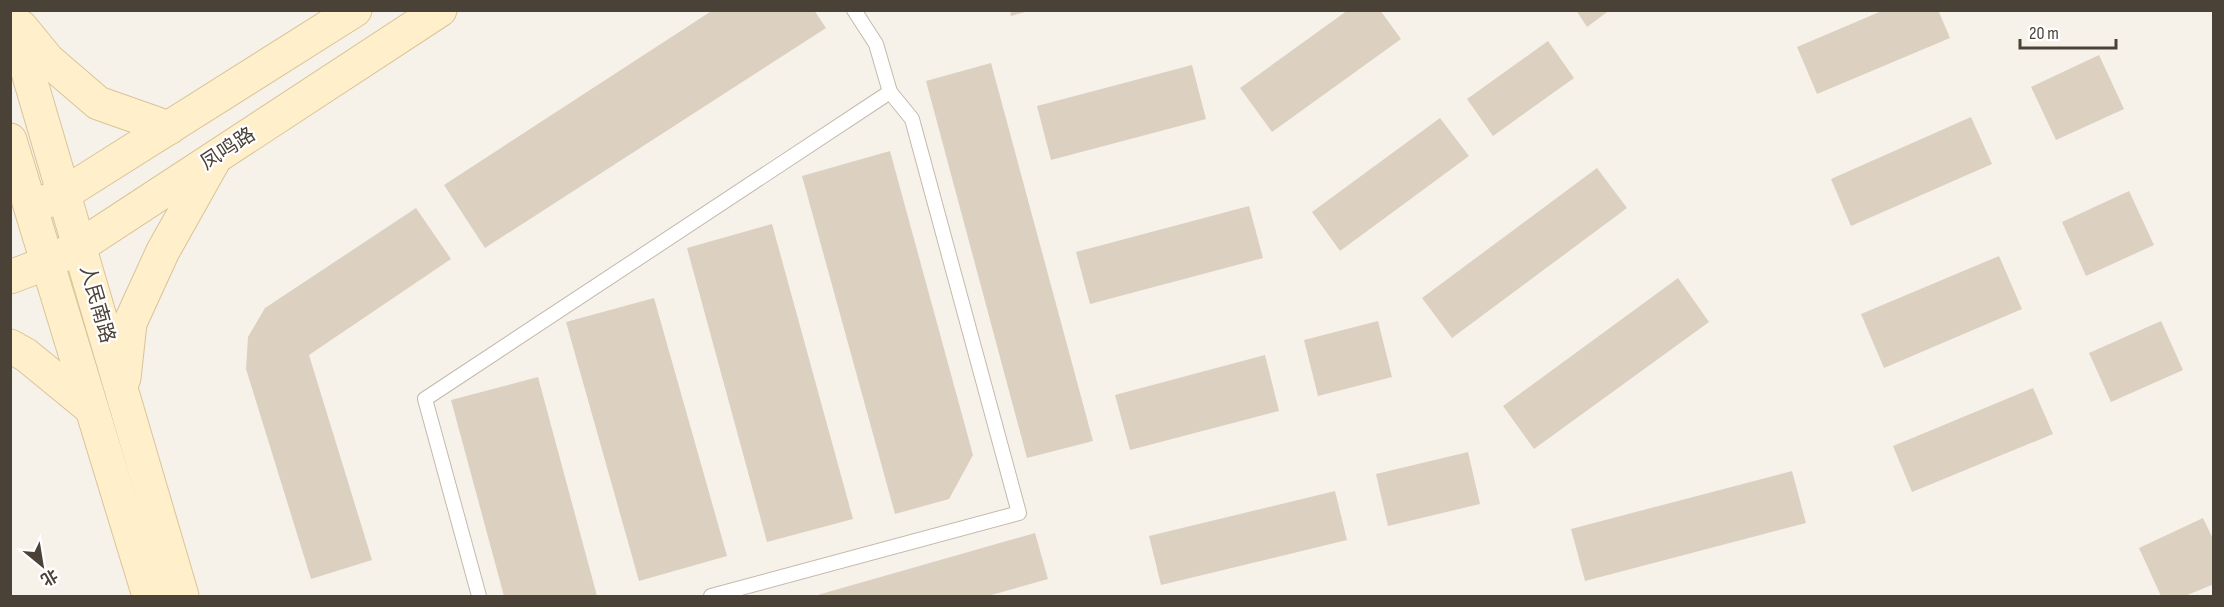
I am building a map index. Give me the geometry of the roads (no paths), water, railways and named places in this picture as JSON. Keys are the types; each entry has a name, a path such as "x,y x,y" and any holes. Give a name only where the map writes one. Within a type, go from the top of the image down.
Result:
{"street":[{"path":"21,212 65,193 355,10"},
{"name":"凤鸣路","path":"10,277 47,263 80,246 440,10"},
{"path":"11,14 48,60 98,103 169,128"},
{"name":"人民南路","path":"11,14 182,597"},
{"name":"人民南路","path":"10,140 21,212 47,263 149,597"},
{"path":"122,392 130,323 163,251 216,156"},
{"path":"10,346 26,355 92,409"}],"lane":[{"path":"711,597 1019,513 912,119 890,92 876,44 854,10"},
{"path":"479,597 425,399 890,92"}]}
